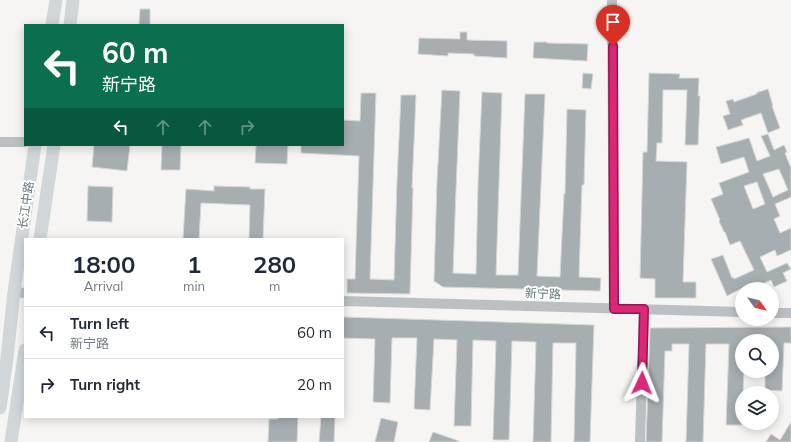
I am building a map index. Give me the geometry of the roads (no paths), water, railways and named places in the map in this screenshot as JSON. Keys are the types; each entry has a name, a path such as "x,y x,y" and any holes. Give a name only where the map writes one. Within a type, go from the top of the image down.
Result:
{"main road":[{"path":"52,24 56,0"},
{"path":"70,24 73,0"},
{"name":"长江中路","path":"25,238 35,146"},
{"name":"长江中路","path":"40,238 54,146"},
{"name":"长江中路","path":"0,408 7,358 19,293 24,247"},
{"path":"11,442 24,357"}],"street":[{"path":"612,0 614,309"},
{"path":"0,142 24,142"},
{"name":"新宁路","path":"344,301 735,312"},
{"path":"640,442 644,309"},
{"path":"779,313 791,313"}]}
